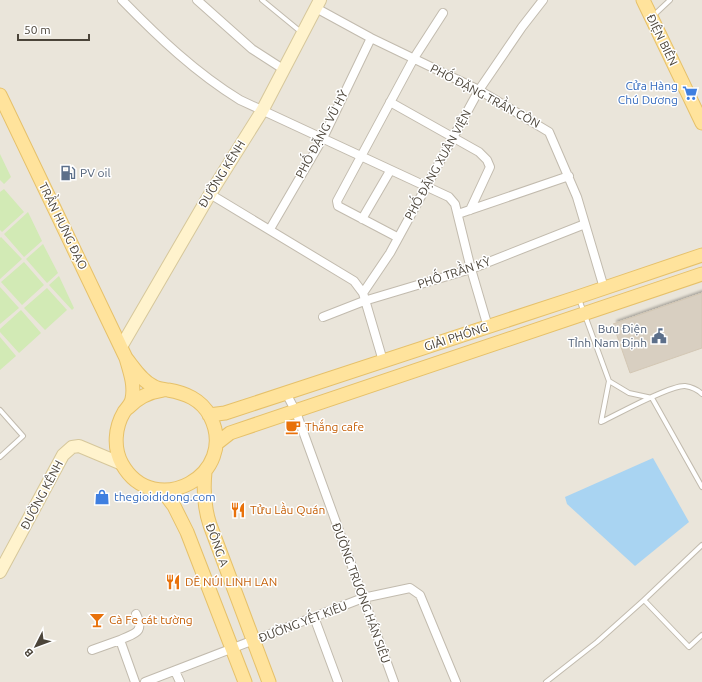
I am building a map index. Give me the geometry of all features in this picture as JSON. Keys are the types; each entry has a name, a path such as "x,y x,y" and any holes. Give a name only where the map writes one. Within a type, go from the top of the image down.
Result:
{"main road":[{"name":"ĐIỆN BIÊN","path":"643,0 702,123"},
{"name":"TRẦN HƯNG ĐẠO","path":"0,95 123,352"},
{"name":"GIẢI PHÓNG","path":"209,415 224,413 286,393 702,255"},
{"name":"GIẢI PHÓNG","path":"216,444 230,433 702,274"},
{"path":"123,352 144,380 154,387 185,394 203,406 209,415 214,426 216,444 213,459 205,472 193,483 178,489 162,490 147,486 132,477 122,464 116,447 117,429 124,412 132,402 134,388 123,352"},
{"path":"124,412 136,399 153,392 169,390"},
{"name":"ĐÔNG A","path":"205,472 203,492 204,508 269,682"},
{"name":"ĐÔNG A","path":"162,490 187,532 245,682"}],"street":[{"path":"122,0 175,51 219,88 262,111 449,197 455,204 471,269 488,327"},
{"path":"197,0 252,49 283,69"},
{"name":"PHỐ ĐẶNG XUÂN VIỆN","path":"364,297 390,254 397,237 454,138 479,90 502,55 543,0"},
{"name":"ĐƯỜNG KÊNH","path":"123,352 210,194 262,111 318,4"},
{"name":"PHỐ ĐẶNG TRẦN CÔN","path":"318,4 371,38 479,90 549,132 569,176 604,288"},
{"path":"397,237 338,206 337,201 414,58 443,13"},
{"name":"PHỐ ĐẶNG VŨ HỶ","path":"270,229 323,138 371,38"},
{"path":"390,102 479,152 487,160 490,167 470,210"},
{"path":"362,219 390,171"},
{"path":"458,214 569,176"},
{"path":"210,194 354,281 364,297 383,361"},
{"name":"PHỐ TRẦN KỲ","path":"323,317 364,297 471,269 584,224"},
{"name":"ĐƯỜNG TRƯƠNG HÁN SIÊU","path":"286,393 296,412 394,682"},
{"name":"ĐƯỜNG KÊNH","path":"0,572 63,455 72,447 79,446 122,464"},
{"name":"ĐƯỜNG YẾT KIÊU","path":"146,682 363,598 403,588 410,588 415,590 420,595 456,682"},
{"path":"92,650 137,633 140,628 140,624 136,614"},
{"path":"314,617 338,682"},
{"path":"120,640 136,682"},
{"path":"175,671 180,682"}],"lane":[{"path":"262,0 303,33"},
{"path":"651,17 670,0"},
{"path":"578,297 609,381 601,422 667,391 684,386 698,390 702,394"},
{"path":"609,381 629,393 652,398 702,487"},
{"path":"0,410 23,436 0,457"},
{"path":"546,682 597,642 702,545"},
{"path":"644,600 689,647 702,635"}],"shaded area":[{"path":"0,0 702,0 702,682 0,682"}],"green space":[{"path":"0,154 11,177 4,184 0,180"},
{"path":"4,189 24,212 2,232 0,230 0,192"},
{"path":"28,212 42,241 24,257 4,234"},
{"path":"1,237 22,259 0,279 0,238"},
{"path":"43,244 58,273 47,283 26,259"},
{"path":"24,262 44,285 22,305 1,282"},
{"path":"59,276 74,308 72,310 49,285"},
{"path":"0,287 19,308 0,324"},
{"path":"47,288 67,310 45,330 24,308"},
{"path":"21,310 41,333 19,353 0,332 0,329"},
{"path":"0,337 16,356 0,370"}],"water":[{"path":"653,458 689,522 635,566 567,504 565,497"}],"building":[{"name":"Bưu Điện Tỉnh Nam Định","path":"702,293 702,348 630,373 613,324"}],"place":[{"name":"Cửa Hàng Chú Dương","path":"690,93"},
{"name":"PV oil","path":"68,173"},
{"name":"Bưu Điện Tỉnh Nam Định","path":"659,336"},
{"name":"Thắng cafe","path":"293,427"},
{"name":"thegioididong.com","path":"102,497"},
{"name":"Tửu Lầu Quán","path":"238,510"},
{"name":"DÊ NÚI LINH LAN","path":"173,582"},
{"name":"Cà Fe cát tường","path":"97,620"}]}
